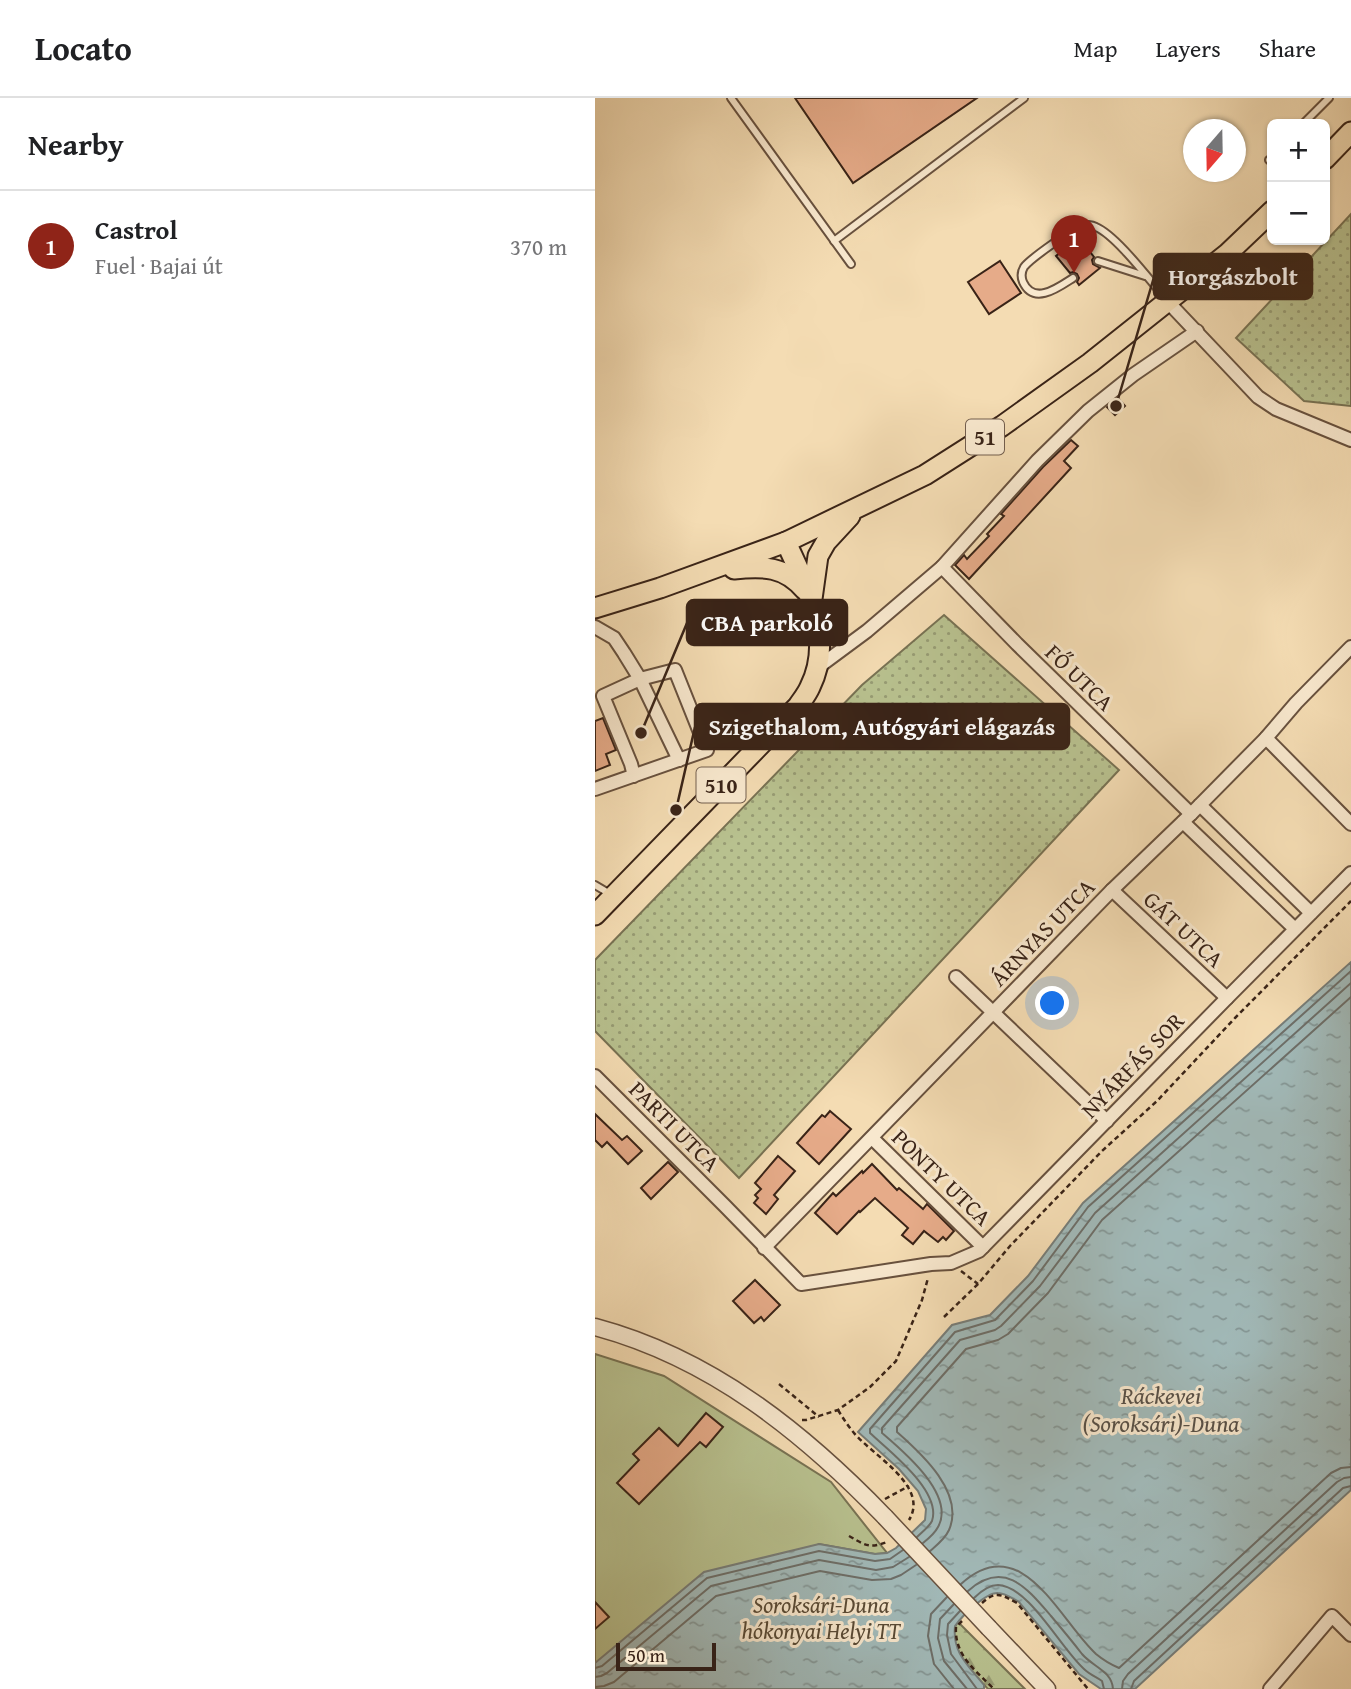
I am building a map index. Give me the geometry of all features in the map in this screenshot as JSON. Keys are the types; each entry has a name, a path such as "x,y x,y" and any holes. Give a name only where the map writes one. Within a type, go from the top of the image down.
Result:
{"main road":[{"path":"1330,154 1351,132"},
{"name":"51","path":"595,608 660,588 786,542 925,475 1002,426 1090,363 1227,254 1267,216"},
{"path":"812,600 818,556 826,542 858,507"},
{"name":"510","path":"595,915 798,706 810,687 817,668 820,637 818,621 812,600 786,542"},
{"path":"708,571 754,567 781,571 795,579 812,600"}],"street":[{"path":"1168,302 1258,397 1276,409 1351,440"},
{"path":"817,668 867,631 942,567 1037,461 1088,411 1133,374 1197,331"},
{"name":"FŐ UTCA","path":"942,567 1191,814 1295,929"},
{"path":"595,627 614,638 640,679 679,760"},
{"name":"ÁRNYAS UTCA","path":"764,1248 1112,890 1266,738 1351,647"},
{"path":"595,789 634,776 707,750 675,670 640,679 603,696 634,776"},
{"path":"1266,738 1351,824"},
{"name":"FŐ UTCA","path":"1191,814 1311,913"},
{"name":"NYÁRFÁS SOR","path":"764,1248 801,1284 951,1263 979,1251 1351,873"},
{"name":"GÁT UTCA","path":"1112,890 1227,998"},
{"path":"956,977 1107,1121"},
{"name":"PARTI UTCA","path":"595,1076 764,1248"},
{"name":"PONTY UTCA","path":"872,1138 983,1247"},
{"path":"595,1326 650,1345 723,1381 767,1410 855,1486 1047,1689"},
{"path":"1270,1689 1332,1616 1351,1635"}],"lane":[{"path":"731,98 851,264"},
{"path":"834,241 1024,98"},
{"path":"1308,119 1329,98"},
{"path":"1073,278 1048,293 1038,294 1027,289 1022,279 1023,269 1035,256 1082,225 1094,225 1108,234 1168,302"},
{"path":"1098,261 1147,276"},
{"path":"595,885 614,896"}],"path":[{"path":"944,1317 1093,1160 1157,1101 1351,901"},
{"path":"951,1263 978,1284"},
{"path":"796,1414 806,1420 838,1410 870,1387 896,1362 922,1300 932,1264"},
{"path":"779,1384 819,1417"},
{"path":"838,1410 854,1433 909,1486 914,1504 909,1521"},
{"path":"885,1499 909,1486"},
{"path":"849,1536 870,1547 894,1538"},
{"path":"980,1605 997,1594 1017,1603 1088,1689"},
{"path":"964,1619 956,1627 960,1651 994,1689"}],"green space":[{"path":"1351,214 1351,406 1304,401 1236,338 1322,245 1330,245 1330,237"},
{"path":"944,615 1119,770 739,1178 595,1031 595,960 862,685"},
{"path":"595,1354 664,1376 831,1482 887,1553 875,1554 819,1544 595,1663"},
{"path":"958,1622 1025,1689 988,1689 957,1648 954,1630"}],"water":[{"name":"Ráckevei (Soroksári)-Duna","path":"1351,962 1351,1490 1135,1689 1101,1689 1079,1674 1019,1602 998,1593 981,1600 955,1626 959,1652 984,1685 984,1689 595,1689 595,1663 704,1572 819,1544 875,1554 887,1553 896,1548 925,1520 926,1509 918,1491 899,1469 858,1432 952,1325 990,1315 1028,1276 1083,1203"}],"building":[{"path":"795,98 977,98 853,183"},
{"path":"1079,238 1094,257 1093,264 1100,268 1079,285 1077,274 1070,273 1056,256"},
{"path":"1000,261 1021,293 989,314 968,282"},
{"path":"1118,398 1125,406 1115,415 1107,407"},
{"path":"1071,440 1078,446 1064,461 1071,468 969,579 955,565 964,555 967,559 989,536 987,534 1004,516 1001,514"},
{"path":"603,718 616,750 606,754 610,765 595,771 595,721"},
{"path":"830,1111 851,1129 819,1164 797,1143 822,1115 825,1117"},
{"path":"595,1114 622,1140 627,1136 642,1151 628,1164 607,1142 602,1147 595,1140"},
{"path":"778,1156 795,1171 774,1195 778,1199 766,1214 754,1203 758,1198 755,1195 761,1189 755,1183"},
{"path":"668,1162 678,1172 651,1199 641,1188"},
{"path":"872,1164 897,1190 899,1188 923,1209 927,1204 954,1231 946,1240 943,1237 938,1242 924,1231 913,1244 902,1235 908,1228 875,1198 837,1234 815,1213 833,1193 836,1196"},
{"path":"755,1280 780,1305 764,1321 761,1317 754,1323 733,1301"},
{"path":"706,1413 723,1427 706,1447 700,1442 639,1504 617,1483 639,1460 633,1454 659,1428 678,1446"},
{"path":"595,1602 609,1617 595,1629"}],"place":[{"name":"Castrol","path":"1074,273"},
{"name":"Horgászbolt","path":"1116,406"},
{"name":"CBA parkoló","path":"641,733"},
{"name":"Szigethalom, Autógyári elágazás","path":"676,810"}],"park label":[{"name":"Soroksári-Duna hókonyai Helyi TT","path":"821,1617"}]}
